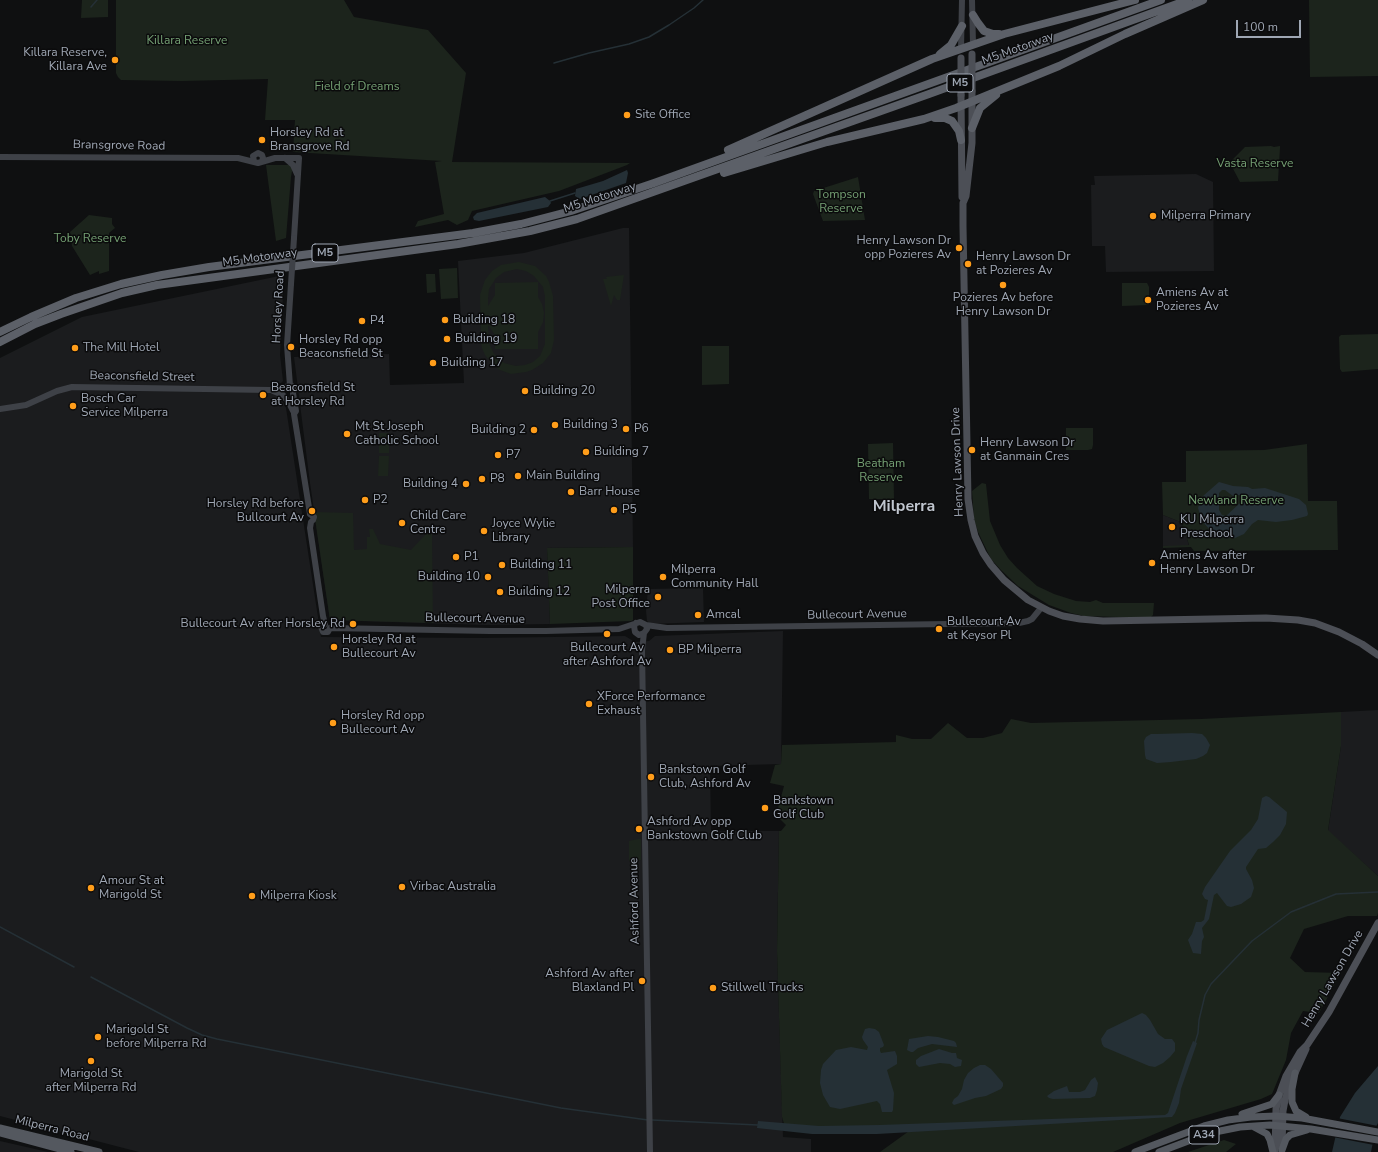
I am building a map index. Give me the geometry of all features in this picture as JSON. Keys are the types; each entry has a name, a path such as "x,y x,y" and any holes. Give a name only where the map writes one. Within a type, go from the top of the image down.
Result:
{"highway":[{"path":"654,182 775,130 932,59 1004,34 1135,0"},
{"name":"M5 Motorway","path":"0,332 76,298 144,279 185,271 473,233 521,224 571,211 1161,0"},
{"name":"M5 Motorway","path":"0,342 35,324 61,314 122,293 157,285 458,244 530,231 576,219 1188,0"},
{"path":"626,202 827,142 924,119 972,102 1059,66 1125,34 1203,0"},
{"path":"973,15 984,30 993,34 1004,34"},
{"path":"932,59 950,45 962,26"},
{"path":"972,128 980,108 1005,89"},
{"path":"924,119 940,118 952,121 959,131 961,140"},
{"path":"1295,1073 1292,1093 1292,1102 1294,1107 1302,1115 1315,1120"},
{"path":"1217,1123 1270,1105 1279,1095"},
{"name":"A34","path":"1135,1152 1193,1130 1244,1117 1279,1116 1315,1120 1378,1132"},
{"name":"A34","path":"1159,1152 1210,1133 1252,1126 1279,1125 1328,1131 1378,1140"},
{"path":"1252,1126 1267,1134 1278,1152 1290,1135 1311,1129"},
{"name":"Milperra Road","path":"0,1128 99,1152"},
{"name":"Milperra Road","path":"0,1133 71,1152"}],"main road":[{"name":"Henry Lawson Drive","path":"962,0 961,196 964,203"},
{"name":"Henry Lawson Drive","path":"972,0 972,128 970,162 964,203 968,489 971,520 980,548 994,570 1028,600 1041,608 1063,616 1095,621 1266,618 1298,620 1339,632 1362,644 1378,656"},
{"path":"258,153 262,158 258,163 254,158 258,153"},
{"name":"Bransgrove Road","path":"0,157 254,158"},
{"path":"262,158 285,158 293,165 298,178"},
{"name":"Horsley Road","path":"285,158 299,158 287,351 289,391 296,411 293,413 310,514 306,516 306,518 311,522 310,528 323,616 328,626"},
{"name":"Beaconsfield Street","path":"0,408 26,405 57,392 72,388 289,391"},
{"path":"270,390 280,393 287,400 293,413"},
{"path":"280,393 289,391"},
{"name":"Bullecourt Avenue","path":"646,625 667,628 1019,623 1032,619 1041,608"},
{"path":"642,622 646,625 647,629 645,633 641,635 636,633 634,626 636,623 642,622"},
{"name":"Bullecourt Avenue","path":"619,629 636,623"},
{"name":"Bullecourt Avenue","path":"328,626 490,631 619,629 636,633"},
{"name":"Bullecourt Avenue","path":"645,633 667,628"},
{"name":"Ashford Avenue","path":"636,633 642,650"},
{"name":"Ashford Avenue","path":"645,633 642,650 650,1152"},
{"name":"Henry Lawson Drive","path":"1279,1116 1287,1092 1307,1045 1329,1012 1378,923"},
{"name":"Henry Lawson Drive","path":"1278,1152 1279,1095 1291,1066 1300,1052 1307,1045"}],"shaded area":[{"path":"627,170 628,173 626,183 580,199 575,196 576,189 603,181"},
{"name":"Milperra Primary","path":"1196,174 1213,182 1214,271 1106,272 1105,246 1092,246 1091,185 1095,185 1094,176"},
{"path":"545,197 551,203 548,207 479,221 474,220 473,217 477,213"},
{"path":"623,228 629,228 633,547 547,548 550,624 485,625 330,620 310,483 294,357 389,354 390,385 464,383 458,261 524,253"},
{"path":"284,275 280,355 283,381 278,383 278,398 283,402 286,408 321,637 481,638 625,636 635,642 649,641 655,636 783,631 781,764 710,766 711,831 779,831 777,951 783,1137 811,1139 811,1152 139,1152 0,1116 0,358 82,317"},
{"path":"1219,482 1252,489 1265,488 1299,499 1306,505 1308,514 1307,516 1292,520 1276,522 1258,520 1252,524 1244,534 1235,538 1222,537 1213,532 1210,535 1208,533 1211,531 1202,521 1198,508 1203,496","holes":["1222,490 1225,490 1233,496 1239,495 1242,497 1240,503 1226,516 1222,515 1219,510 1219,493"]},
{"name":"KU Milperra Preschool","path":"1163,515 1183,523 1181,531 1185,531 1189,546 1163,546"},
{"path":"703,588 704,622 651,624 647,621 646,611 648,589"},
{"path":"1378,710 1378,876 1328,831 1341,746 1341,712"},
{"path":"1151,734 1202,734 1210,745 1207,753 1203,756 1196,759 1157,763 1146,759 1144,741 1146,737"},
{"path":"1266,796 1287,812 1286,824 1280,835 1273,842 1266,848 1258,849 1246,867 1254,888 1251,897 1241,904 1231,907 1227,906 1217,893 1214,895 1209,919 1202,928 1204,937 1202,941 1201,954 1193,953 1188,940 1192,934 1196,922 1201,922 1204,920 1208,900 1205,899 1202,894 1205,887 1230,851 1251,830 1258,819 1262,798"},
{"path":"1142,1013 1150,1020 1158,1034 1165,1039 1172,1039 1175,1043 1175,1051 1170,1057 1155,1067 1149,1066 1104,1047 1102,1044 1101,1039 1107,1030"},
{"path":"865,1029 875,1029 879,1032 884,1045 880,1048 881,1053 895,1051 897,1056 897,1064 887,1070 894,1093 893,1110 892,1112 882,1112 880,1104 877,1101 840,1109 830,1107 823,1095 820,1083 823,1064 836,1050 851,1047 867,1050 868,1047 862,1037"},
{"path":"928,1036 954,1041 957,1047 932,1044 918,1048 913,1052 907,1050 909,1039"},
{"path":"1193,1041 1197,1043 1181,1089 1179,1103 1172,1117 877,1134 812,1134 757,1128 758,1121 819,1126 1165,1115 1168,1113"},
{"path":"939,1049 956,1053 957,1058 962,1060 961,1066 955,1067 950,1064 940,1063 919,1067 916,1064 916,1060 921,1056"},
{"path":"980,1065 985,1065 991,1069 1003,1083 1003,1086 1001,1089 986,1096 954,1105 952,1103 962,1089 964,1080 968,1073"},
{"path":"1378,1066 1378,1123 1371,1152 1332,1152 1340,1117 1355,1093"},
{"path":"1095,1077 1098,1083 1097,1090 1095,1096 1090,1098 1053,1099 1047,1096 1054,1091 1067,1086 1069,1092 1080,1092 1085,1090 1091,1080"},
{"path":"0,1141 22,1146 48,1152 0,1152"}],"green space":[{"path":"82,0 108,0 108,17 81,18"},
{"name":"Field of Dreams","path":"116,0 344,0 354,17 428,30 466,73 452,162 630,163 559,191 472,211 468,220 457,225 448,220 415,227 418,221 444,214 435,162 442,161 293,152 295,120 265,120 268,79 182,81 121,80 116,73"},
{"path":"1309,0 1378,0 1378,76 1310,77"},
{"name":"Vasta Reserve","path":"1280,146 1278,181 1240,182 1230,163 1232,160 1245,147"},
{"path":"266,165 293,166 286,238 276,241"},
{"name":"Tompson Reserve","path":"858,177 865,220 823,221 813,194 814,191"},
{"name":"Toby Reserve","path":"89,215 112,218 112,224 115,228 109,233 109,271 99,274 99,271 90,275 72,246 70,232"},
{"path":"519,262 535,266 546,276 553,296 554,340 551,353 543,363 526,372 511,374 500,370 494,366 485,355 482,348 480,295 485,280 492,271 501,265","holes":["517,269 526,271 534,276 543,287 545,296 545,344 540,356 533,362 516,366 504,363 494,354 489,343 488,325 495,335 495,349 538,349 538,332 543,322 544,313 542,304 538,297 538,282 495,283 495,295 488,306 489,289 496,278 504,272"]},
{"path":"457,268 458,298 441,299 439,269"},
{"path":"426,274 435,274 436,292 427,293"},
{"path":"624,275 620,300 617,300 614,295 611,306 603,279 607,279 606,277"},
{"path":"1122,283 1147,283 1149,287 1149,305 1122,306"},
{"path":"1378,334 1378,369 1342,372 1340,369 1339,337 1341,335"},
{"path":"702,346 729,346 729,384 702,385"},
{"path":"1066,428 1093,428 1092,449 1066,450"},
{"path":"379,433 389,433 389,453 379,453"},
{"name":"Beatham Reserve","path":"893,443 894,499 869,499 868,444"},
{"name":"Newland Reserve","path":"1307,444 1308,501 1337,501 1338,550 1194,551 1191,547 1163,548 1163,546 1189,545 1185,532 1181,531 1183,523 1163,515 1162,482 1186,482 1186,451 1264,450"},
{"path":"379,456 389,456 388,476 378,476"},
{"path":"982,483 986,484 990,521 1000,545 1008,558 1017,568 1037,586 1054,594 1076,601 1090,602 1096,600 1103,603 1154,603 1153,615 1151,617 1084,616 1049,605 1018,586 991,559 978,532 974,519 972,491"},
{"path":"314,512 353,513 354,550 367,549 367,537 370,537 369,529 373,529 380,544 411,550 426,534 432,534 433,623 330,620"},
{"path":"633,547 633,620 550,624 547,548"},
{"name":"Bankstown Golf Club","path":"1341,712 1341,746 1328,830 1378,876 1378,913 1377,916 1348,916 1304,929 1290,958 1305,972 1341,973 1319,1013 1303,1011 1291,1033 1286,1060 1272,1094 1261,1099 1180,1123 1113,1152 880,1152 916,1126 785,1127 782,1117 777,951 779,831 781,831 786,825 777,816 784,786 770,783 775,765 781,764 782,745 896,742 896,735 912,739 931,739 948,723 967,738 983,738 1002,733 1011,719 1031,723 1201,719"},
{"path":"641,839 641,860 629,861 629,841"},
{"path":"1224,1140 1236,1144 1226,1152 1188,1152"}],"pier":[{"path":"1337,1118 1378,1126 1374,1145 1333,1137"}],"waterway":[{"path":"91,7 97,0"},
{"path":"554,63 629,44 649,37 694,8 703,0"},
{"path":"550,201 575,193"},
{"path":"1195,1043 1205,995 1211,984 1252,941 1291,912 1336,894 1378,892"},
{"path":"0,927 74,967"},
{"path":"91,977 187,1028 202,1035 217,1039 561,1108 648,1120"},
{"path":"652,1120 758,1125"}],"place":[{"name":"Killara Reserve, Killara Ave","path":"115,60"},
{"name":"Site Office","path":"627,115"},
{"name":"Horsley Rd at Bransgrove Rd","path":"262,140"},
{"name":"Milperra Primary","path":"1153,216"},
{"name":"Henry Lawson Dr opp Pozieres Av","path":"959,248"},
{"name":"Henry Lawson Dr at Pozieres Av","path":"968,264"},
{"name":"Pozieres Av before Henry Lawson Dr","path":"1003,285"},
{"name":"Amiens Av at Pozieres Av","path":"1148,300"},
{"name":"Building 18","path":"445,320"},
{"name":"P4","path":"362,321"},
{"name":"Building 19","path":"447,339"},
{"name":"Horsley Rd opp Beaconsfield St","path":"291,347"},
{"name":"The Mill Hotel","path":"75,348"},
{"name":"Building 17","path":"433,363"},
{"name":"Building 20","path":"525,391"},
{"name":"Beaconsfield St at Horsley Rd","path":"263,395"},
{"name":"Bosch Car Service Milperra","path":"73,406"},
{"name":"Building 3","path":"555,425"},
{"name":"P6","path":"626,429"},
{"name":"Building 2","path":"534,430"},
{"name":"Mt St Joseph Catholic School","path":"347,434"},
{"name":"Henry Lawson Dr at Ganmain Cres","path":"972,450"},
{"name":"Building 7","path":"586,452"},
{"name":"P7","path":"498,455"},
{"name":"Main Building","path":"518,476"},
{"name":"P8","path":"482,479"},
{"name":"Building 4","path":"466,484"},
{"name":"Barr House","path":"571,492"},
{"name":"P2","path":"365,500"},
{"name":"P5","path":"614,510"},
{"name":"Horsley Rd before Bullcourt Av","path":"312,511"},
{"name":"Child Care Centre","path":"402,523"},
{"name":"KU Milperra Preschool","path":"1172,527"},
{"name":"Joyce Wylie Library","path":"484,531"},
{"name":"P1","path":"456,557"},
{"name":"Amiens Av after Henry Lawson Dr","path":"1152,563"},
{"name":"Building 11","path":"502,565"},
{"name":"Building 10","path":"488,577"},
{"name":"Milperra Community Hall","path":"663,577"},
{"name":"Building 12","path":"500,592"},
{"name":"Milperra Post Office","path":"658,597"},
{"name":"Amcal","path":"698,615"},
{"name":"Bullecourt Av after Horsley Rd","path":"353,624"},
{"name":"Bullecourt Av at Keysor Pl","path":"939,629"},
{"name":"Bullecourt Av after Ashford Av","path":"607,634"},
{"name":"Horsley Rd at Bullecourt Av","path":"334,647"},
{"name":"BP Milperra","path":"670,650"},
{"name":"XForce Performance Exhaust","path":"589,704"},
{"name":"Horsley Rd opp Bullecourt Av","path":"333,723"},
{"name":"Bankstown Golf Club, Ashford Av","path":"651,777"},
{"name":"Bankstown Golf Club","path":"765,808"},
{"name":"Ashford Av opp Bankstown Golf Club","path":"639,829"},
{"name":"Virbac Australia","path":"402,887"},
{"name":"Amour St at Marigold St","path":"91,888"},
{"name":"Milperra Kiosk","path":"252,896"},
{"name":"Ashford Av after Blaxland Pl","path":"642,981"},
{"name":"Stillwell Trucks","path":"713,988"},
{"name":"Marigold St before Milperra Rd","path":"98,1037"},
{"name":"Marigold St after Milperra Rd","path":"91,1061"}],"district":[{"name":"Milperra","path":"904,507"}],"park label":[{"name":"Killara Reserve","path":"187,41"}]}
